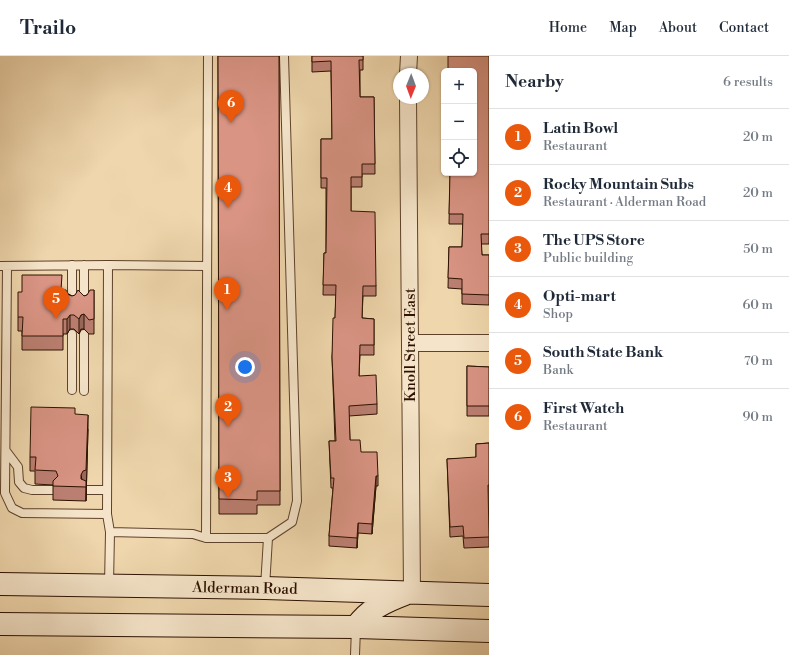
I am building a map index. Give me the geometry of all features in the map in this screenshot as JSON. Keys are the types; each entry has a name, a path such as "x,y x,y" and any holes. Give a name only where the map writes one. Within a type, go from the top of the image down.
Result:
{"main road":[{"name":"Alderman Road","path":"0,584 265,588 489,595"},
{"path":"356,627 365,615 389,600 412,592"},
{"path":"0,624 356,627 489,630"}],"street":[{"path":"408,68 409,56"},
{"name":"Knoll Street East","path":"408,104 412,592"},
{"path":"410,344 489,344"}],"lane":[{"path":"206,538 208,56"},
{"path":"110,532 193,534 206,538 268,538 292,522 297,501 284,56"},
{"path":"84,265 84,305"},
{"path":"108,265 107,514 110,532 109,586"},
{"path":"107,514 22,513 12,508 5,493 4,266 207,266"},
{"path":"72,266 72,305"},
{"path":"72,334 72,390"},
{"path":"84,334 84,391"},
{"path":"6,451 18,467 19,482 24,488 32,490 53,490"},
{"path":"86,490 107,490"},
{"path":"265,588 268,538"},
{"path":"355,655 356,627"}],"building":[{"path":"218,56 279,56 280,491 257,491 257,500 219,499"},
{"path":"312,56 363,56 363,60 359,60 360,97 374,97 375,164 362,164 362,177 351,177 351,211 375,212 376,286 363,286 362,318 374,319 374,345 360,345 359,376 376,375 377,404 349,406 350,440 360,440 361,452 377,452 378,476 376,476 372,524 358,523 357,538 329,536 334,478 331,478 329,441 336,441 332,357 336,285 323,285 324,253 326,253 327,178 321,178 321,139 332,139 331,61 312,62"},
{"path":"448,56 489,56 489,234 481,234 482,255 489,255 489,295 462,294 462,279 448,278 449,247 462,247 463,214 449,214 450,176 477,176 477,104 477,68 448,68"},
{"path":"22,275 62,275 61,290 66,290 67,294 72,296 75,295 78,290 84,296 87,295 90,290 94,290 94,319 89,320 84,314 81,315 79,319 74,315 70,315 67,319 63,319 63,336 22,336 23,317 18,317 18,292 22,292"},
{"path":"467,366 489,367 489,406 467,406"},
{"path":"31,407 75,408 75,414 88,415 86,470 83,471 81,475 81,479 86,481 86,487 53,486 53,481 58,476 56,471 35,470 36,457 30,457"},
{"path":"489,443 489,537 464,538 463,526 450,527 447,459 476,457 476,444"}],"place":[{"name":"First Watch","path":"231,123"},
{"name":"Opti-mart","path":"228,208"},
{"name":"Latin Bowl","path":"227,310"},
{"name":"South State Bank","path":"56,319"},
{"name":"Rocky Mountain Subs","path":"228,427"},
{"name":"The UPS Store","path":"228,498"}]}
